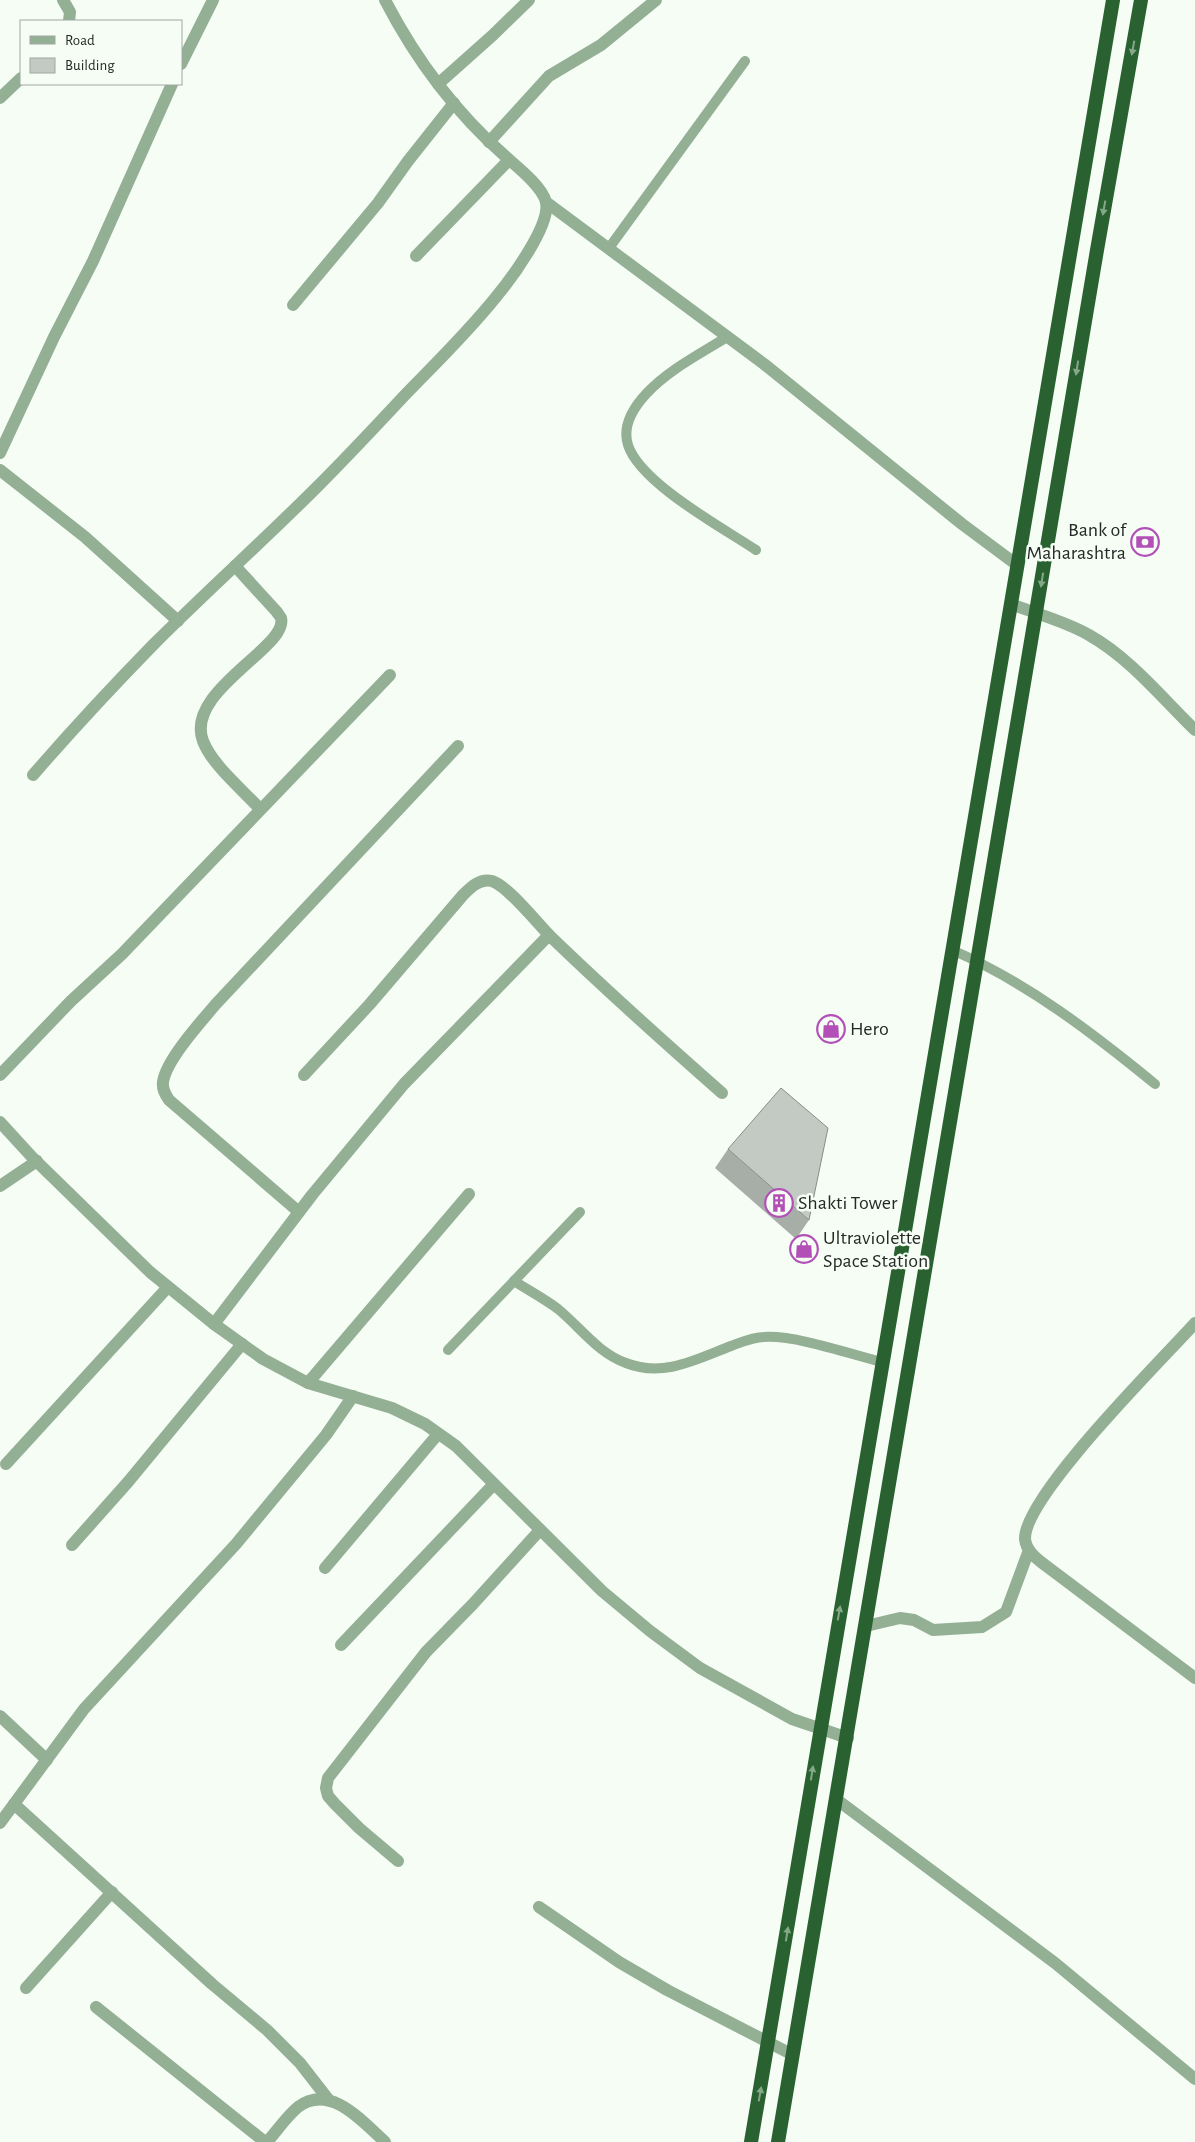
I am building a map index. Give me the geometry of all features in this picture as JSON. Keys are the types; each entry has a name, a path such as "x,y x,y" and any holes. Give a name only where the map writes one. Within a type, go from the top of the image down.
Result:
{"highway":[{"path":"751,2142 1112,0"},
{"path":"778,2142 848,1738 1141,0"}],"street":[{"path":"63,0 70,12 69,20"},
{"path":"182,62 213,0"},
{"path":"385,0 399,27 438,84 489,142 537,187 546,202 727,337 1017,565"},
{"path":"438,84 529,0"},
{"path":"489,142 549,76 602,45 656,0"},
{"path":"0,98 20,79"},
{"path":"0,453 101,244 172,85"},
{"path":"293,305 378,203 408,161 454,103"},
{"path":"416,256 509,160"},
{"path":"33,775 84,717 178,621 323,480 471,327 498,295 541,229 546,202"},
{"path":"0,470 85,537 178,621"},
{"path":"235,566 277,612 281,619 280,628 274,637 239,670 210,702 204,713 202,726 203,740 209,752 260,809"},
{"path":"1011,604 1082,631 1113,651 1195,730"},
{"path":"0,1075 71,1001 135,941 390,675"},
{"path":"299,1212 176,1107 164,1092 163,1082 183,1045 215,1005 360,853 458,746"},
{"path":"304,1075 369,1005 463,895 474,884 492,881 502,887 549,935 722,1093"},
{"path":"214,1324 299,1212 404,1084 549,935"},
{"path":"0,1122 143,1266 214,1324 263,1359 308,1383 392,1408 425,1424 456,1446 602,1591 650,1631 700,1668 792,1719 848,1738"},
{"path":"0,1186 37,1161"},
{"path":"308,1383 470,1194"},
{"path":"6,1464 168,1287"},
{"path":"1195,1323 1093,1434 1052,1484 1036,1510 1025,1534 1025,1542 1029,1550 1053,1571 1195,1678"},
{"path":"72,1546 128,1482 242,1344"},
{"path":"0,1823 89,1703 236,1544 326,1434 353,1396"},
{"path":"325,1568 438,1434"},
{"path":"341,1644 494,1484"},
{"path":"398,1861 334,1804 328,1796 326,1788 328,1778 426,1652 474,1604 540,1530"},
{"path":"866,1626 900,1618 914,1620 933,1630 982,1627 1006,1612 1029,1550"},
{"path":"0,1716 47,1760"},
{"path":"836,1799 1055,1963 1195,2079"},
{"path":"14,1804 212,1984 267,2030 300,2063 328,2099 350,2113 384,2142"},
{"path":"26,1988 112,1892"},
{"path":"539,1907 620,1962 667,1990 793,2055"},
{"path":"96,2007 266,2142 298,2107 314,2098 328,2099"}],"lane":[{"path":"609,248 745,60"},
{"path":"727,337 668,375 647,393 633,411 626,428 628,445 636,461 654,480 756,550"},
{"path":"952,950 999,972 1098,1038 1155,1084"},
{"path":"448,1350 580,1212"},
{"path":"514,1281 558,1309 610,1356 628,1364 649,1368 671,1368 690,1363 747,1340 764,1337 788,1339 882,1362"}],"building":[{"name":"Shakti Tower","path":"781,1088 828,1128 809,1220 728,1149"}],"place":[{"name":"Bank of Maharashtra","path":"1145,542"},
{"name":"Hero","path":"831,1029"},
{"name":"Shakti Tower","path":"779,1203"},
{"name":"Ultraviolette Space Station","path":"804,1249"}]}
